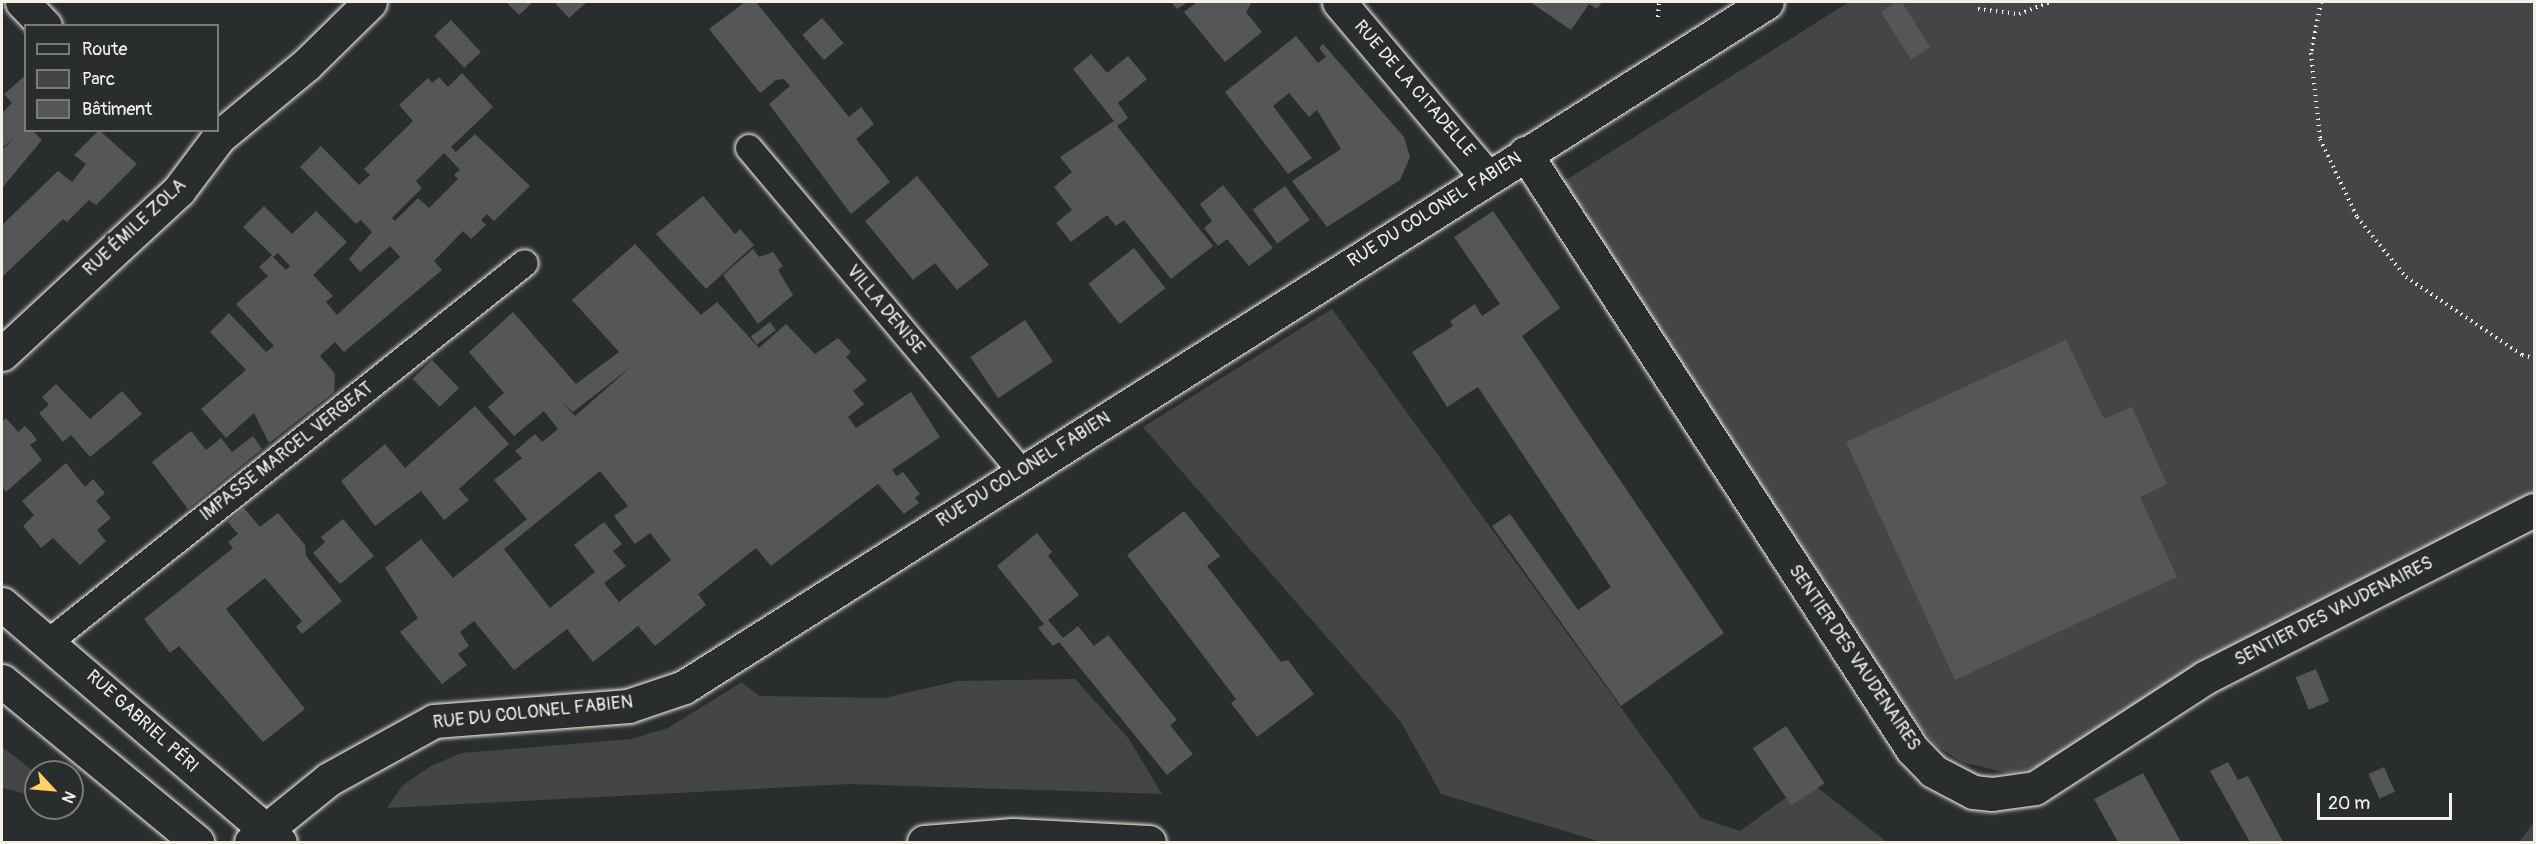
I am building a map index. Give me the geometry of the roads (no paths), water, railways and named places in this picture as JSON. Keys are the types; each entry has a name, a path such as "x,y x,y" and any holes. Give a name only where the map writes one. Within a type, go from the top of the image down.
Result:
{"main road":[{"path":"22,2 43,24"},
{"name":"RUE ÉMILE ZOLA","path":"219,131 307,64 370,2"},
{"name":"RUE DE LA CITADELLE","path":"1339,2 1487,177"},
{"name":"RUE DU COLONEL FABIEN","path":"266,838 329,780 434,721 628,706 684,687 1767,2"},
{"name":"RUE ÉMILE ZOLA","path":"2,354 179,190 215,134"},
{"name":"SENTIER DES VAUDENAIRES","path":"1525,153 1912,749 1933,771 1973,792 1992,794 2035,788 2206,677 2535,510"},
{"name":"RUE GABRIEL PÉRI","path":"2,604 49,642 266,838"},
{"path":"2,681 197,843"},
{"path":"924,843 1013,835 1149,843"}],"lane":[{"name":"VILLA DENISE","path":"749,148 1022,472"},
{"name":"IMPASSE MARCEL VERGEAT","path":"49,642 525,263"}]}
